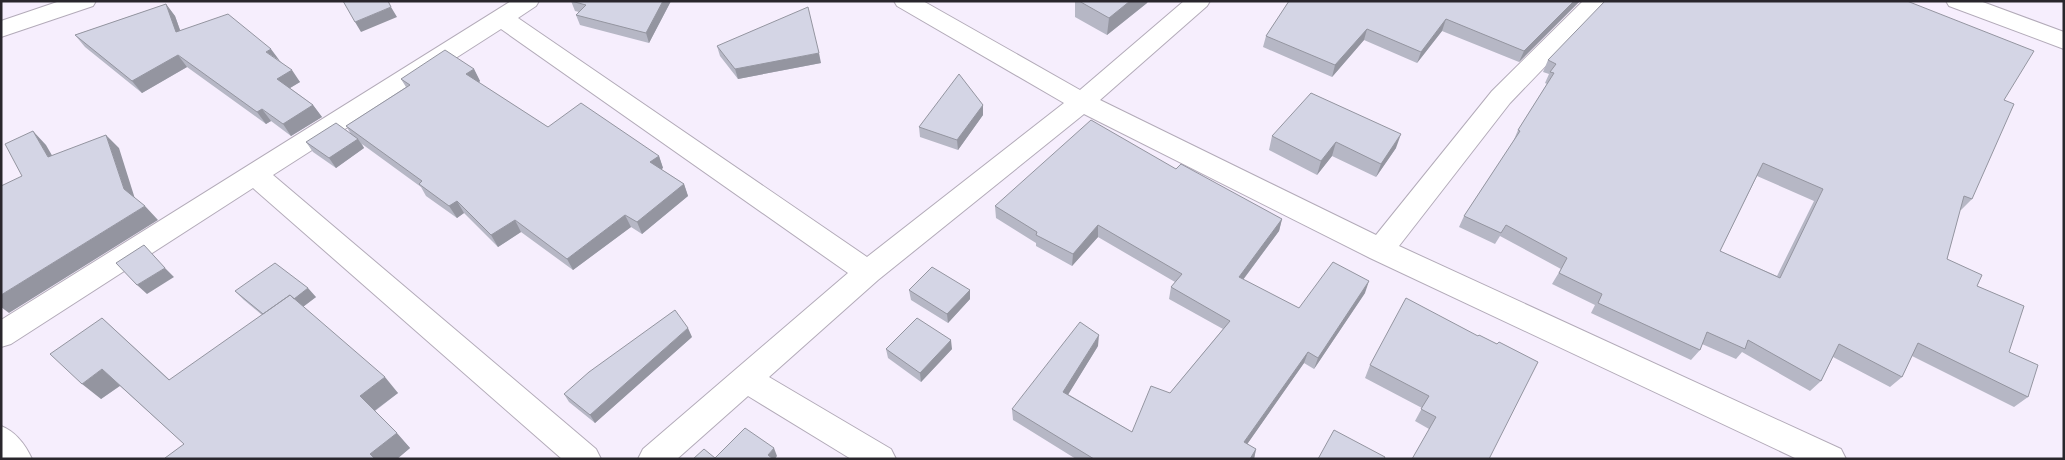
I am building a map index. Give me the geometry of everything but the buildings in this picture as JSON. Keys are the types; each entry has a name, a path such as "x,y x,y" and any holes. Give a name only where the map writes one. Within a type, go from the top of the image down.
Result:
{"street":[{"path":"1,29 85,1"},
{"path":"1,335 528,1"},
{"path":"905,1 1082,102 1380,250 1830,459"},
{"path":"654,459 868,272 1082,102 1199,1"},
{"path":"1380,250 1501,96 1597,1"},
{"path":"1957,1 2064,41"},
{"path":"502,18 868,272"},
{"path":"254,174 585,459"},
{"path":"746,379 880,459"},
{"path":"1,440 16,459"}]}
